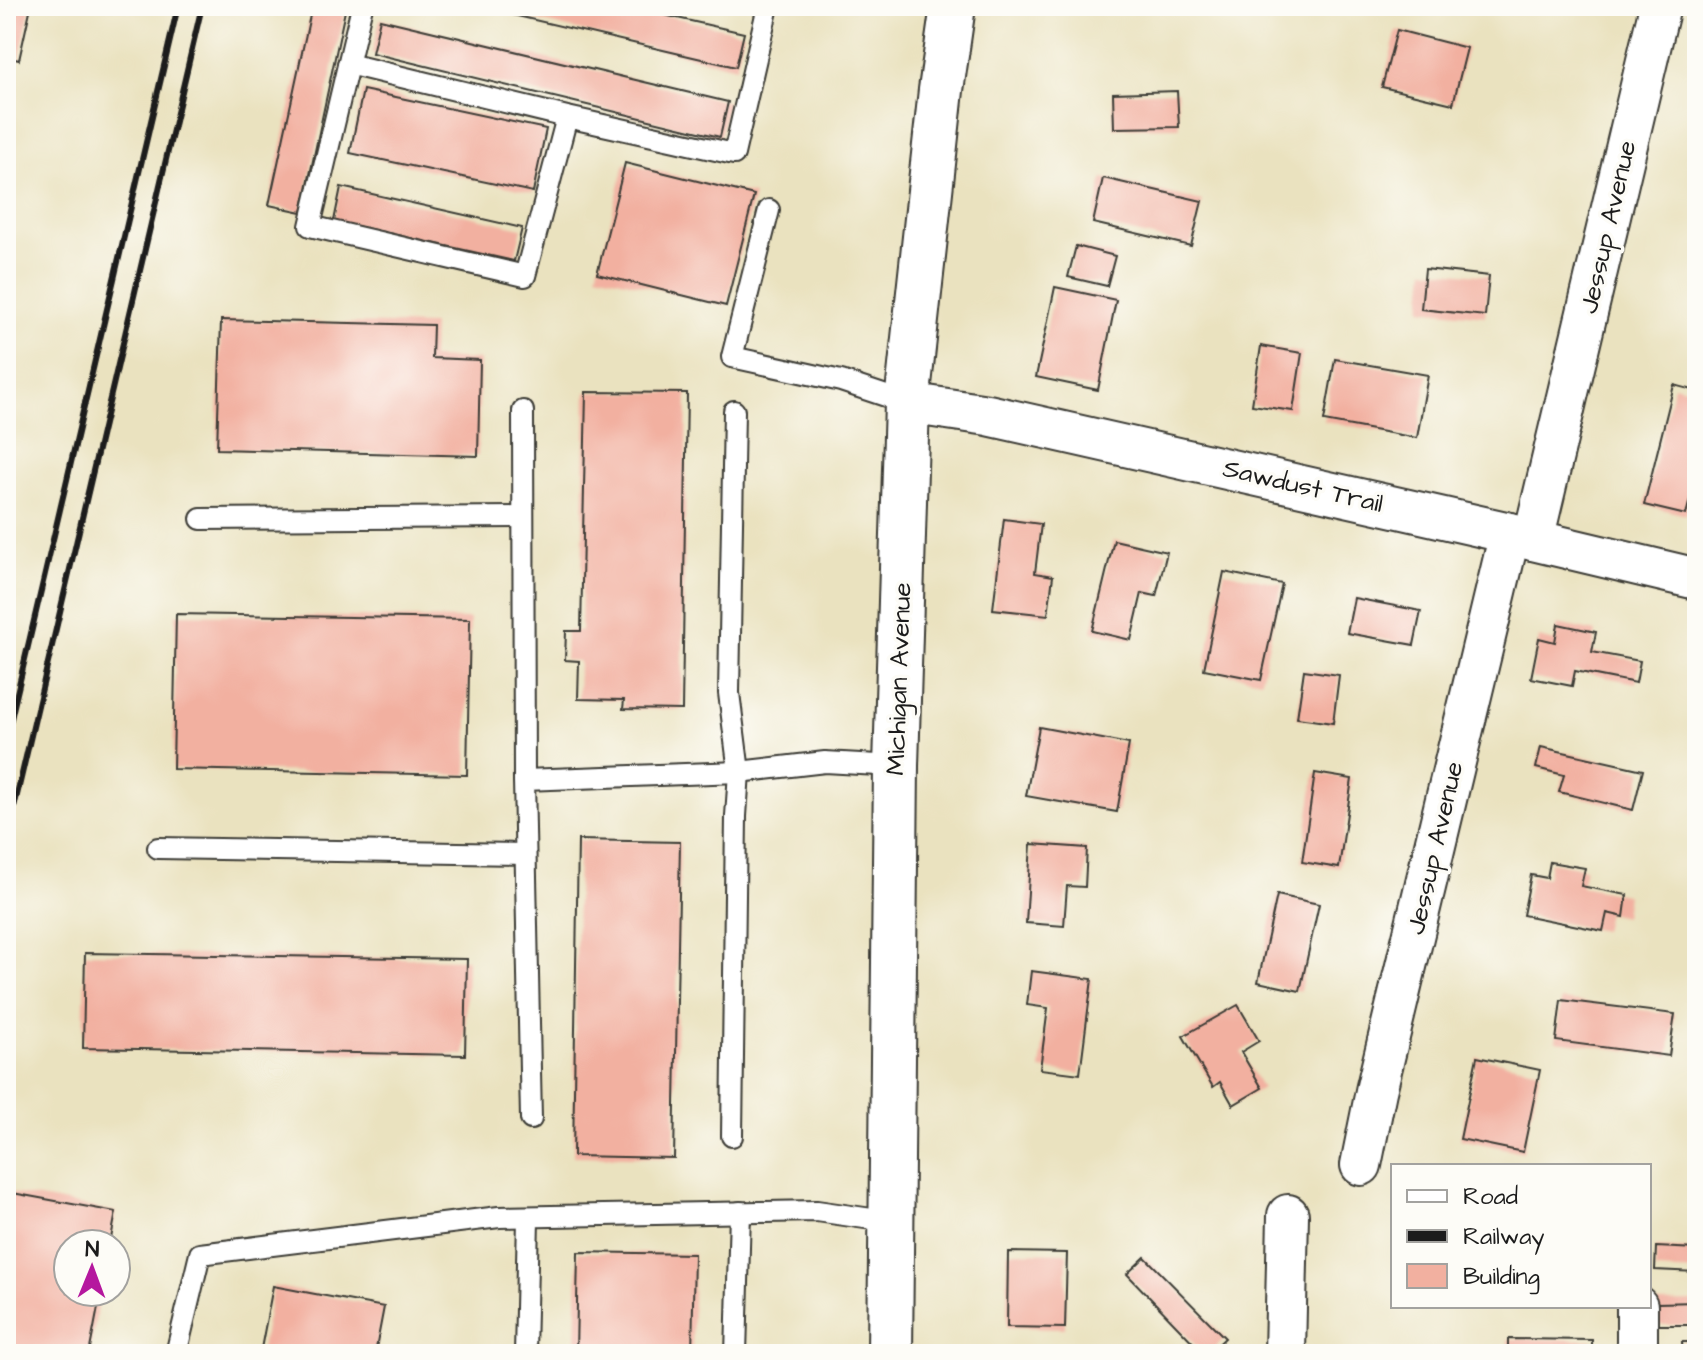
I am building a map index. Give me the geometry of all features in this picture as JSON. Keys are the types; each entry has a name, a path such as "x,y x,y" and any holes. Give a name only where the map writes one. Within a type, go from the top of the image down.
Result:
{"main road":[{"name":"Michigan Avenue","path":"890,1354 896,766 907,403 953,6"}],"street":[{"name":"Jessup Avenue","path":"1361,1165 1379,1077 1660,6"},
{"name":"Sawdust Trail","path":"907,403 988,415 1522,536 1697,579"},
{"path":"1285,1354 1288,1215"},
{"path":"1637,1308 1637,1354"}],"lane":[{"path":"362,6 310,226 525,276 567,117"},
{"path":"348,64 734,154 768,6"},
{"path":"769,210 732,357 841,381 907,403"},
{"path":"523,411 524,780 531,1119"},
{"path":"732,1136 739,772 729,693 734,411"},
{"path":"201,519 523,517"},
{"path":"524,780 739,772 825,762 896,766"},
{"path":"158,848 525,854"},
{"path":"176,1354 200,1254 499,1217 817,1211 892,1222"},
{"path":"736,1354 740,1212"},
{"path":"525,1354 528,1218"}],"building":[{"path":"6,6 31,6 19,60 6,57"},
{"path":"312,6 346,6 302,212 269,205"},
{"path":"474,6 624,6 744,33 736,67"},
{"path":"380,19 728,102 720,137 372,53"},
{"path":"1397,30 1467,48 1453,104 1382,87"},
{"path":"363,90 546,129 533,192 350,153"},
{"path":"1177,91 1179,127 1114,128 1113,93"},
{"path":"625,163 754,195 726,306 597,274"},
{"path":"1103,178 1202,201 1191,246 1093,223"},
{"path":"341,187 522,228 514,261 334,221"},
{"path":"1076,246 1115,256 1107,286 1068,277"},
{"path":"1425,269 1489,276 1485,316 1421,309"},
{"path":"1055,287 1116,300 1098,390 1036,377"},
{"path":"221,320 433,325 432,358 480,360 478,456 217,449"},
{"path":"1261,346 1302,353 1293,411 1252,405"},
{"path":"1335,359 1428,375 1417,438 1324,421"},
{"path":"1674,385 1697,391 1697,471 1686,515 1644,505"},
{"path":"586,392 687,393 682,710 623,709 624,700 578,699 579,661 565,660 566,631 581,631"},
{"path":"1004,519 1041,524 1035,573 1053,576 1048,615 993,609"},
{"path":"1114,540 1167,552 1156,596 1142,593 1131,640 1092,631"},
{"path":"1224,572 1282,584 1261,680 1204,669"},
{"path":"1354,598 1421,611 1414,645 1347,633"},
{"path":"176,614 470,619 467,775 173,769"},
{"path":"1558,624 1596,632 1592,652 1640,661 1636,683 1575,671 1572,686 1531,678 1539,638 1555,642"},
{"path":"1304,670 1339,675 1333,723 1297,718"},
{"path":"1039,727 1129,744 1117,812 1026,796"},
{"path":"1541,747 1643,770 1633,810 1559,792 1564,775 1536,768"},
{"path":"1315,773 1352,779 1339,868 1302,862"},
{"path":"578,840 680,842 674,1158 573,1156"},
{"path":"1031,844 1087,848 1085,887 1067,886 1064,926 1026,923"},
{"path":"1550,862 1585,868 1581,886 1627,895 1624,917 1607,913 1603,931 1523,915 1531,875 1547,878"},
{"path":"1277,895 1319,904 1300,991 1258,982"},
{"path":"85,953 467,959 465,1055 83,1048"},
{"path":"1031,971 1092,979 1080,1074 1040,1069 1048,1008 1027,1005"},
{"path":"1561,1000 1675,1014 1669,1056 1556,1041"},
{"path":"1238,1005 1259,1041 1241,1052 1262,1088 1233,1105 1220,1082 1213,1087 1183,1036"},
{"path":"1477,1057 1540,1070 1523,1152 1460,1139"},
{"path":"7,1192 116,1212 113,1228 52,1228 52,1308 98,1308 89,1354 6,1354"},
{"path":"1656,1247 1697,1249 1697,1272 1655,1270"},
{"path":"578,1252 694,1254 692,1354 576,1354"},
{"path":"1008,1252 1067,1253 1065,1328 1007,1327"},
{"path":"1145,1257 1225,1338 1208,1354 1204,1354 1127,1274"},
{"path":"273,1286 384,1307 375,1354 260,1354"},
{"path":"1697,1302 1697,1325 1657,1325 1657,1303"},
{"path":"1508,1339 1592,1340 1592,1354 1508,1354"},
{"path":"1682,1342 1697,1342 1697,1354 1683,1354"}],"railway":[{"path":"6,740 178,6"},
{"path":"6,842 202,6"}]}
